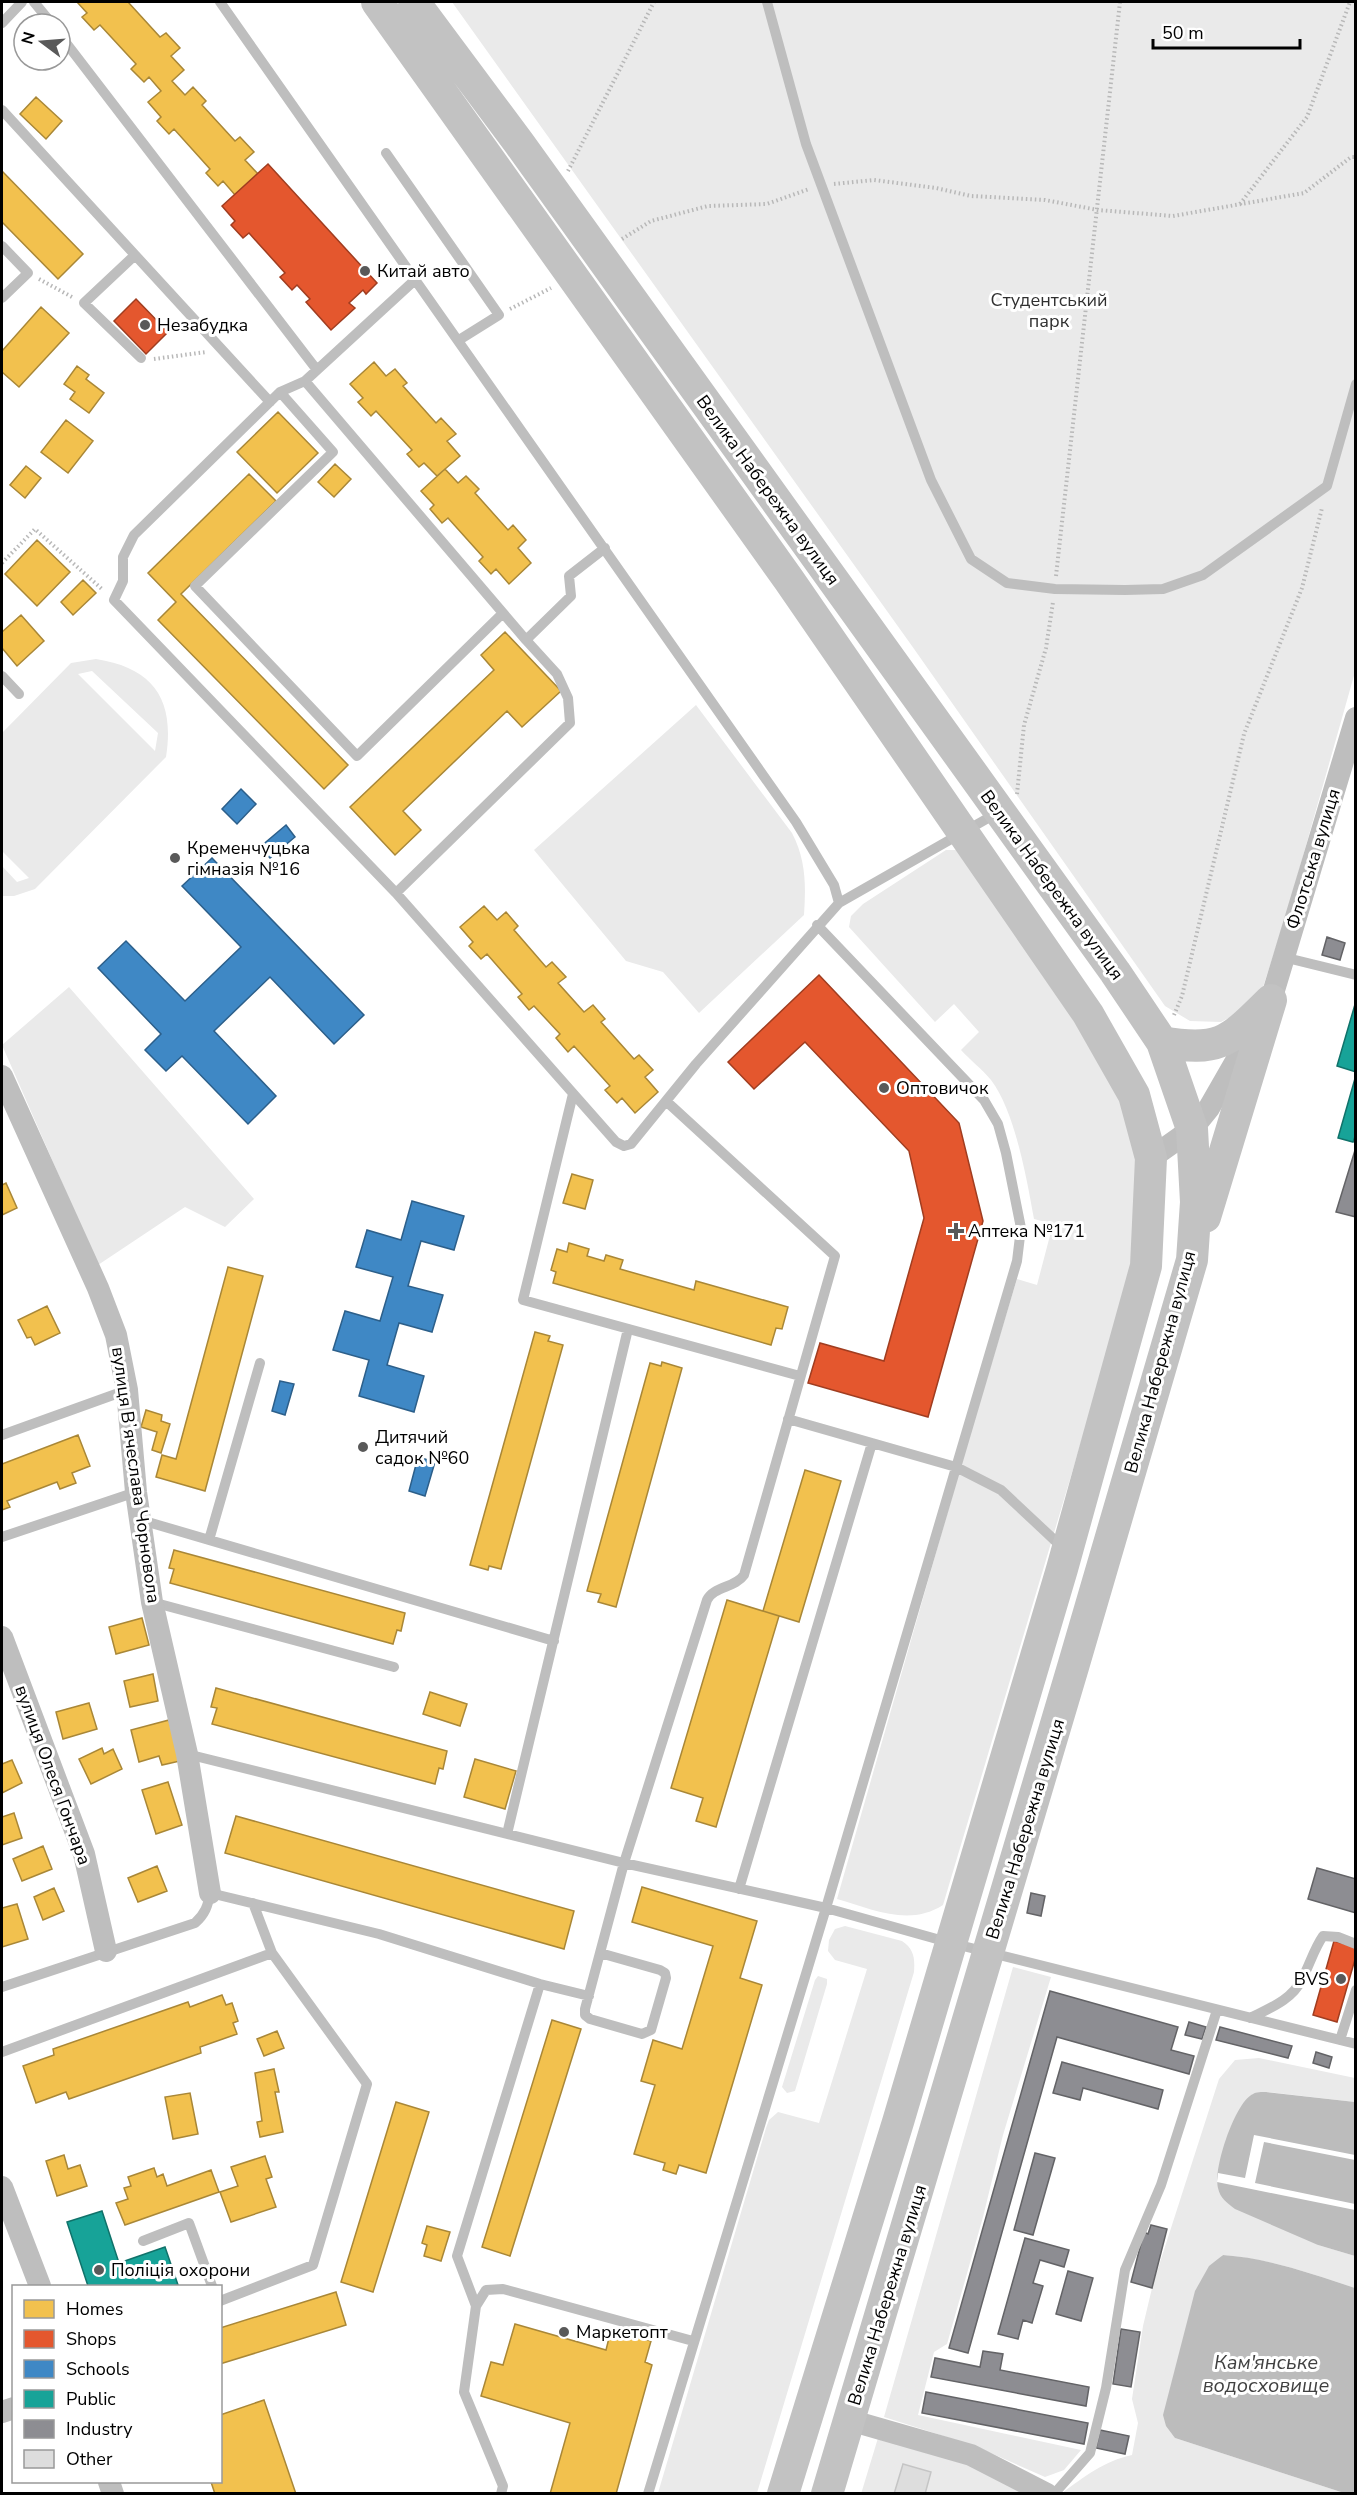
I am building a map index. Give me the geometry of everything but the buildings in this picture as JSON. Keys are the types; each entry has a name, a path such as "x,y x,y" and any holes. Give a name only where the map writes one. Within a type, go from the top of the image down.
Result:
{"street":[{"name":"Велика Набережна вулиця","path":"377,2 783,571 1088,1014 1134,1095 1151,1158 1146,1266 1067,1551 951,1942 783,2493"},
{"name":"Велика Набережна вулиця","path":"414,2 556,195 1115,972 1162,1042 1192,1129 1196,1202 1192,1260 827,2493"},
{"name":"Флотська вулиця","path":"1151,1158 1192,1129 1209,1108 1271,1000 1356,718"},
{"path":"1162,1042 1188,1047 1221,1044 1246,1025 1271,1000"},
{"path":"1192,1260 1271,1000"},
{"name":"вулиця Вʼячеслава Чорновола","path":"2,1076 98,1288 116,1335 127,1390 136,1492 152,1602 187,1754 210,1893"},
{"name":"вулиця Олеся Гончара","path":"2,1637 84,1854 106,1951"},
{"path":"2,2187 40,2285"},
{"path":"849,2420 971,2455 1047,2493"}],"lane":[{"path":"2,22 22,2"},
{"path":"220,2 796,822 834,885 839,903"},
{"path":"767,2 806,144 931,480 971,559 1007,583 1055,589 1163,589 1203,575 1327,486 1356,384"},
{"path":"72,51 316,370"},
{"path":"2,110 270,402"},
{"path":"386,153 499,315 459,340"},
{"path":"2,246 28,273 2,297"},
{"path":"135,255 84,303 141,358"},
{"path":"416,279 305,381 280,392 134,535 123,557 123,581 114,600 396,893 616,1142 624,1146 631,1144 817,925 839,903 963,832 1006,821"},
{"path":"305,381 557,674 568,698 570,723 396,893"},
{"path":"280,392 333,452 195,586 357,756 503,613"},
{"path":"526,640 571,596 569,576 605,548"},
{"path":"2,676 19,694"},
{"path":"648,2493 826,1908 1017,1260 1021,1228 998,1124 984,1100 817,925"},
{"path":"1283,957 1356,975"},
{"path":"573,1094 523,1300 800,1376"},
{"path":"600,1953 665,1973 666,1978 651,2030 642,2034 590,2019 585,2015 588,1996 624,1863 707,1600 710,1595 738,1581 744,1575 835,1256 666,1101"},
{"path":"507,1834 628,1329"},
{"path":"209,1540 260,1363"},
{"path":"2,1435 127,1390"},
{"path":"788,1419 956,1467 1001,1490 1067,1551"},
{"path":"740,1889 872,1443"},
{"path":"2,1537 136,1492"},
{"path":"141,1520 554,1641"},
{"path":"152,1602 394,1667"},
{"path":"187,1754 624,1863 826,1908 989,1952 1356,2044"},
{"path":"2,1987 195,1923 203,1916 210,1893 379,1934 540,1984 588,1996"},
{"path":"222,2300 313,2265 367,2085 272,1953 253,1903"},
{"path":"1250,2018 1282,2002 1302,1981 1315,1948 1323,1936 1338,1937 1356,1944"},
{"path":"2,2052 272,1953"},
{"path":"476,2306 457,2256 540,1984"},
{"path":"1340,2040 1356,1990"},
{"path":"1053,2493 1090,2453 1106,2388 1125,2270 1161,2185 1217,2010"},
{"path":"143,2241 189,2223 212,2285"},
{"path":"501,2493 503,2486 464,2392 476,2306 486,2290 503,2289 693,2341"}],"path":[{"path":"556,195 654,2"},
{"path":"1006,821 1024,725 1046,648 1055,589 1120,2"},
{"path":"1240,205 1307,117 1350,2"},
{"path":"622,239 651,221 708,206 766,204 822,186 874,180 936,188 971,196 1045,200 1098,210 1173,216 1304,193 1351,157 1356,157"},
{"path":"28,273 84,303"},
{"path":"527,300 556,286"},
{"path":"141,358 158,360 221,349"},
{"path":"1162,1042 1182,996 1244,734 1302,588 1327,486"},
{"path":"2,563 35,529 114,600"}],"green space":[{"name":"Студентський парк","path":"452,2 1355,2 1355,672 1286,916 1262,990 1244,1010 1221,1022 1190,1021 1165,1006 912,646"},
{"path":"96,659 116,663 133,670 146,679 156,690 163,703 168,737 166,757 35,889 14,896 2,896 2,866 17,882 29,878 2,851 2,733 71,663","holes":["92,671 158,733 155,751 78,674"]},
{"path":"696,705 792,833 800,853 805,893 804,915 699,1013 663,972 626,961 534,850"},
{"path":"946,850 960,850 968,855 1127,1104 1139,1157 1132,1258 1119,1315 943,1905 917,1915 904,1915 877,1911 837,1899 968,1441 1017,1279 1037,1285 1053,1224 1034,1219 1019,1146 1007,1109 991,1080 961,1050 979,1032 954,1004 935,1022 849,927 851,916 863,904"},
{"path":"69,987 254,1199 225,1227 185,1207 98,1265 2,1045"},
{"path":"845,1926 902,1941 913,1954 914,1972 757,2493 658,2493 769,2120 778,2112 819,2123 867,1969 835,1960 828,1951 829,1940 835,1929"},
{"path":"1013,1967 1051,1977 1003,2135 983,2217 947,2344 934,2352 918,2415 1081,2450 1064,2470 1045,2477 975,2446 884,2417"},
{"path":"818,1976 827,1979 827,1984 795,2091 787,2093 782,2087"},
{"path":"1259,2058 1355,2078 1355,2102 1267,2092 1252,2094 1318,2245 1355,2256 1355,2288 1273,2263 1222,2255 1175,2438 1344,2493 1062,2493 1103,2465 1132,2455 1138,2423 1132,2399 1143,2326 1153,2284 1219,2079 1235,2060"},
{"path":"878,2438 964,2461 1033,2494 861,2494"}],"water":[{"path":"1266,2092 1355,2102 1355,2256 1318,2245 1235,2209 1220,2195 1217,2179 1219,2166 1233,2122 1246,2100 1254,2093"},
{"name":"Кам'янське водосховище","path":"1223,2255 1273,2263 1355,2288 1355,2493 1344,2493 1175,2438 1166,2426 1163,2415 1195,2291 1209,2266"}],"pier":[{"path":"1254,2135 1355,2155 1355,2160 1264,2142 1255,2183 1355,2204 1355,2210 1217,2182 1218,2173 1245,2178"}],"place":[{"name":"Китай авто","path":"365,271"},
{"name":"Незабудка","path":"145,325"},
{"name":"Кременчуцька гімназія №16","path":"175,858"},
{"name":"Оптовичок","path":"884,1088"},
{"name":"Аптека №171","path":"956,1231"},
{"name":"Дитячий садок №60","path":"363,1447"},
{"name":"BVS","path":"1341,1979"},
{"name":"Поліція охорони","path":"99,2270"},
{"name":"Маркетопт","path":"564,2332"}]}
